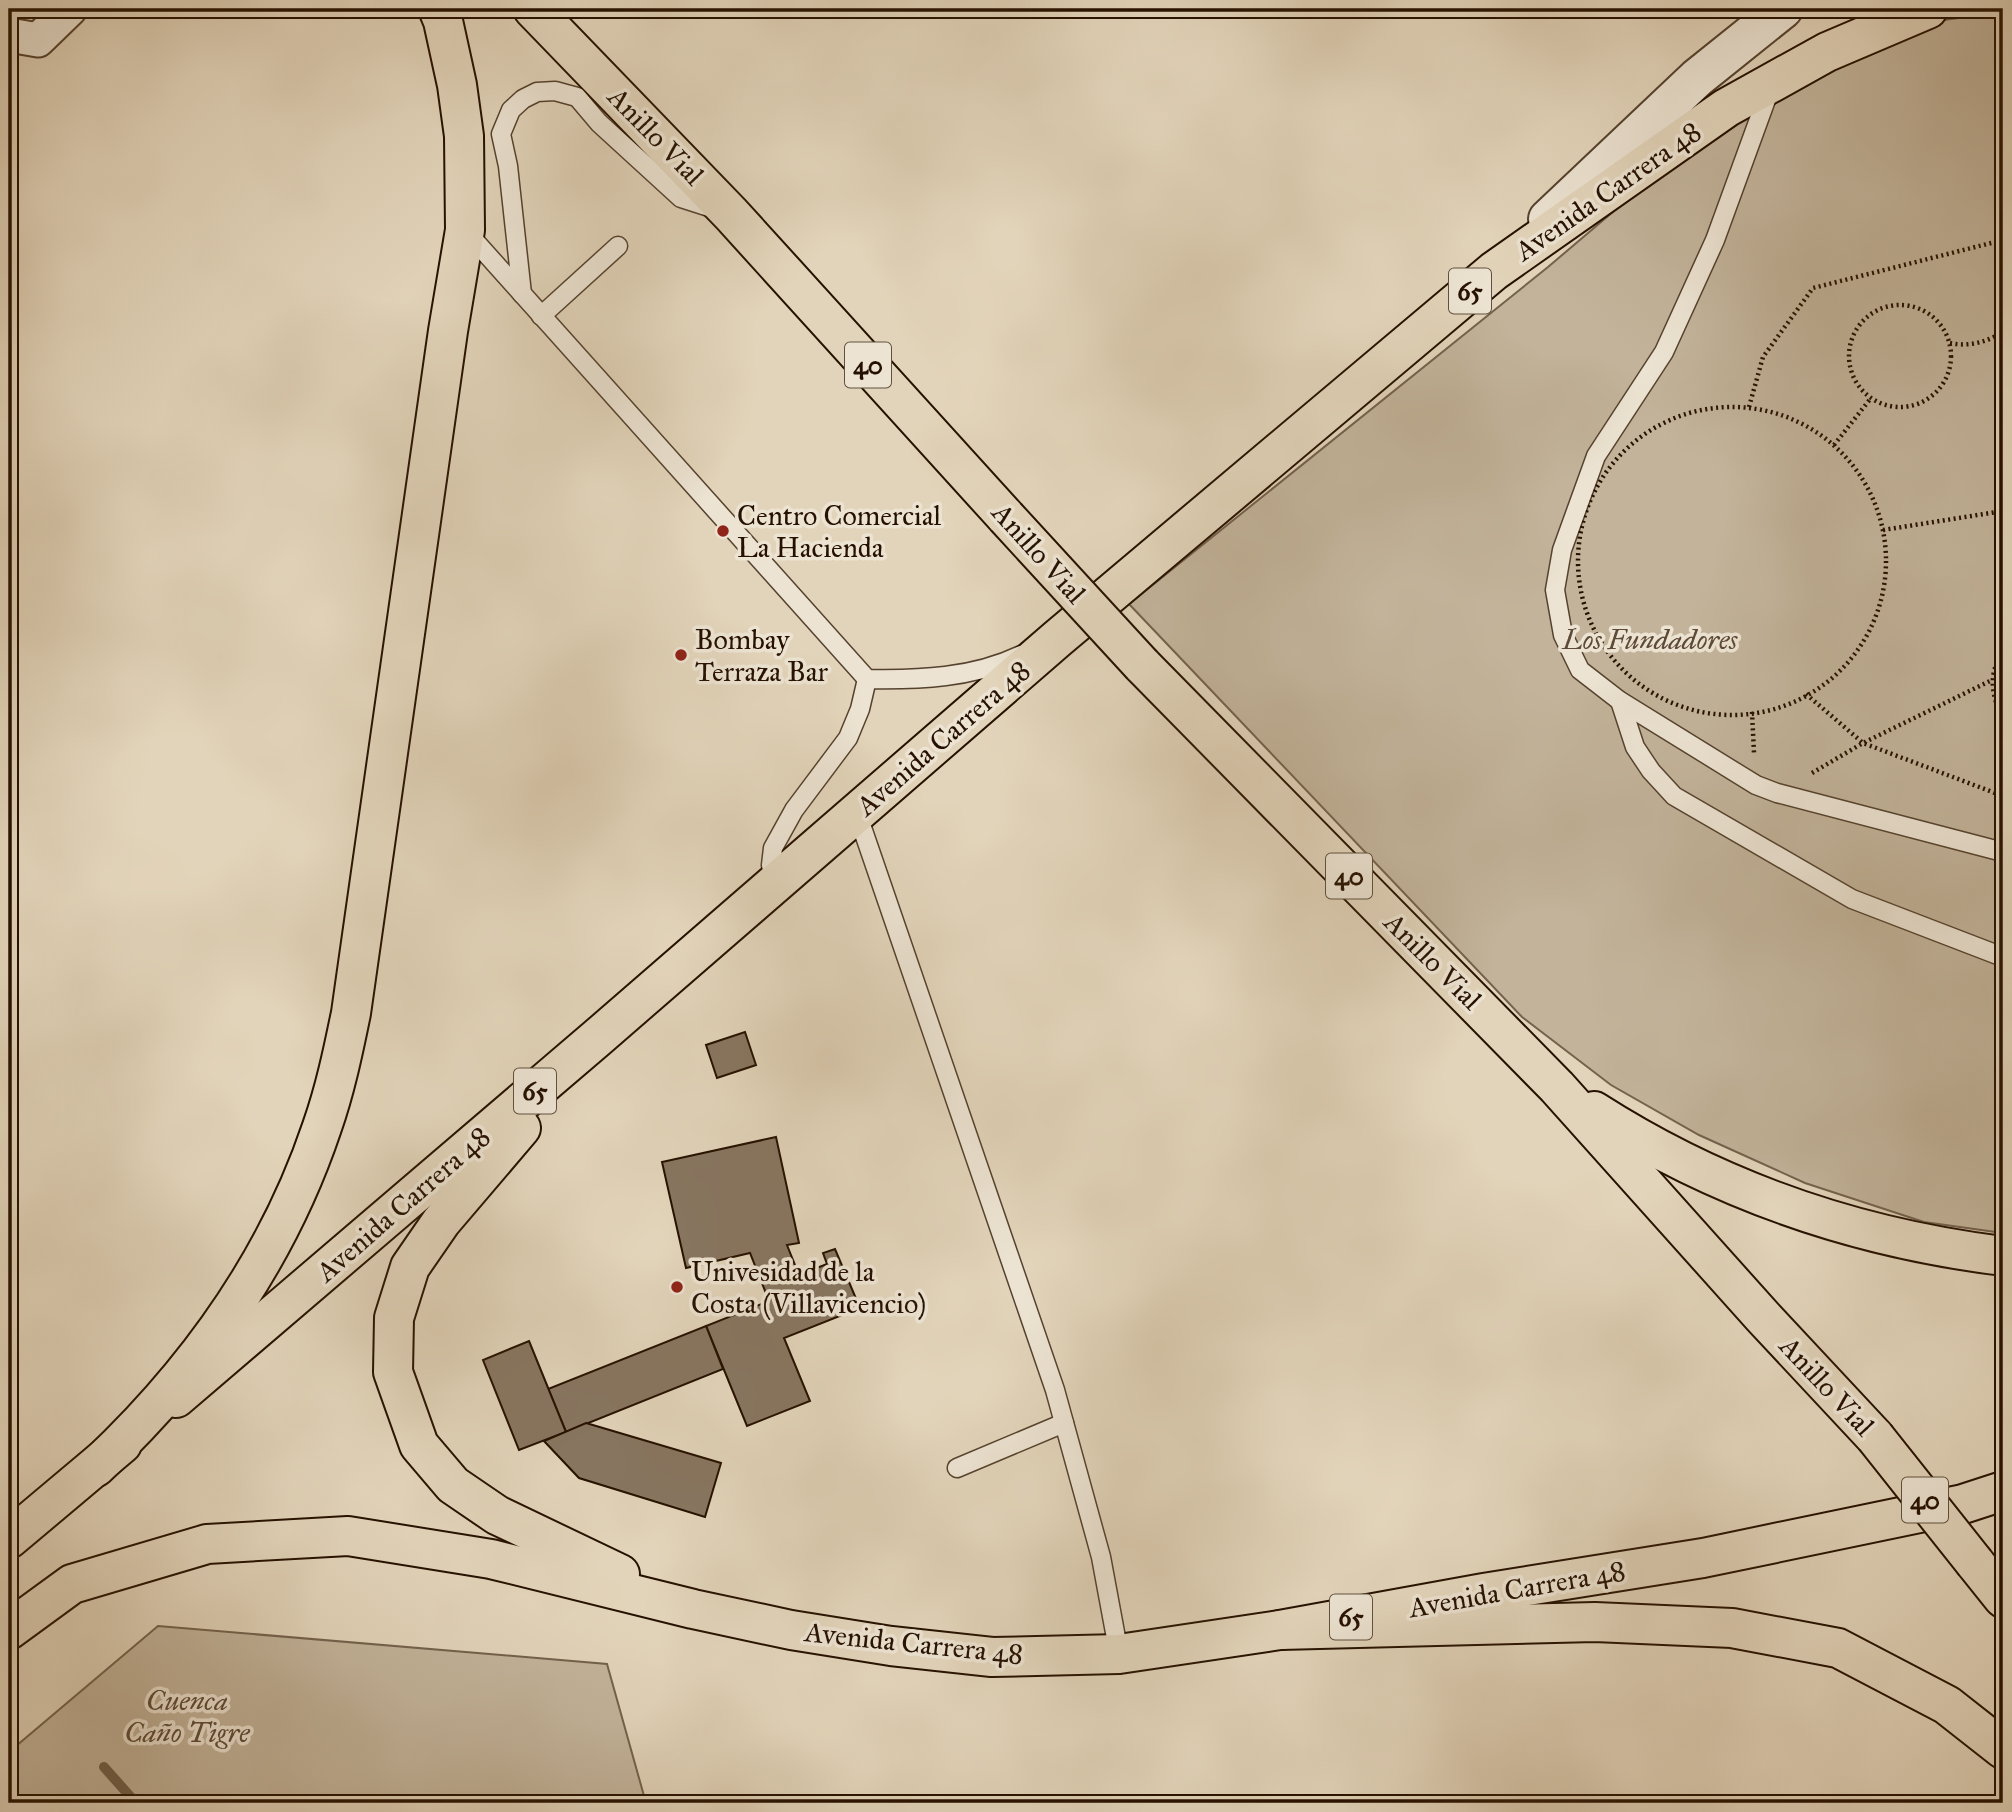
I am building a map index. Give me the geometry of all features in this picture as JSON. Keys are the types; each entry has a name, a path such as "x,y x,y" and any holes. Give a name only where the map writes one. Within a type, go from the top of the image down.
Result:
{"main road":[{"path":"96,1467 139,1426 178,1382 240,1297 276,1236 301,1182 322,1128 339,1071 351,1013 448,331 465,230 464,136 457,85 438,9"},
{"name":"Anillo Vial","path":"533,9 731,214 1142,665 1557,1087 1763,1317 1875,1437 2003,1598"},
{"name":"Avenida Carrera 48","path":"9,1539 597,1038 1057,639 1494,271 1726,108 1827,52 1928,9"},
{"path":"597,1038 441,1222 410,1267 394,1318 393,1372 419,1445 453,1485 497,1515 693,1609"},
{"name":"Anillo Vial","path":"1557,1087 1629,1134 1695,1168 1785,1207 1867,1232 1951,1250 2003,1256"},
{"name":"Avenida Carrera 48","path":"9,1630 72,1584 207,1544 348,1536 491,1559 693,1609 891,1646 992,1657 1119,1654 1280,1630 1484,1593 1703,1558 1963,1504 2003,1491"},
{"path":"1280,1630 1595,1622 1732,1628 1838,1647 1947,1705 2003,1749"}],"street":[{"path":"9,36 38,40 70,9"},
{"path":"1494,271 1697,78 1783,9"}],"lane":[{"path":"1773,82 1715,240 1664,352 1596,456 1562,550 1555,590 1563,635 1580,670 1620,701 1756,785 1777,793 2003,852"},
{"path":"522,294 508,166 501,134 511,110 523,99 537,92 555,91 577,97 599,123 681,198 731,214"},
{"path":"465,230 867,679 916,680 965,673 1012,660 1057,639"},
{"path":"541,316 618,246"},
{"path":"775,884 771,865 773,848 794,810 848,738 860,709 867,679"},
{"path":"1620,701 1635,747 1651,771 1674,796 1852,899 2003,957"},
{"path":"857,813 1055,1390 1101,1557 1119,1654"},
{"path":"957,1468 1064,1423"}],"path":[{"path":"1749,407 1763,357 1813,288 2003,240"},
{"path":"1896,305 1913,307 1930,314 1942,326 1950,343 1951,360 1947,377 1937,392 1923,402 1905,407 1887,406 1871,398 1859,387 1852,373 1849,359 1854,336 1867,316 1880,308 1896,305"},
{"path":"1950,343 1958,345 1987,341 2003,332"},
{"path":"1835,445 1871,398"},
{"path":"1749,407 1799,421 1835,445 1872,493 1887,544 1884,595 1864,643 1829,682 1784,707 1733,716 1683,707 1639,684 1604,648 1583,603 1577,553 1587,505 1612,462 1650,429 1696,410 1749,407"},
{"path":"1883,530 2003,511"},
{"path":"2003,653 1992,681 1995,704 2003,720"},
{"path":"1777,793 1863,743 1992,681"},
{"path":"1806,694 1863,743 2003,796"}],"green space":[{"name":"Los Fundadores","path":"2003,12 2003,1233 1924,1222 1805,1183 1699,1135 1611,1085 1522,1017 1129,604 1548,267 1667,166 1899,26"},
{"name":"Cuenca Caño Tigre","path":"158,1626 607,1664 646,1803 9,1803 9,1752"}],"building":[{"path":"745,1032 756,1065 717,1078 706,1045"},
{"path":"776,1137 799,1243 787,1245 799,1275 827,1264 823,1253 835,1249 860,1308 784,1338 810,1401 747,1426 706,1326 769,1301 750,1253 686,1268 662,1162"},
{"path":"706,1326 723,1369 566,1432 548,1389"},
{"path":"529,1341 566,1432 519,1450 483,1360"},
{"path":"586,1423 721,1463 705,1517 579,1478 544,1441"}],"waterway":[{"path":"104,1767 136,1803"}],"place":[{"name":"Centro Comercial La Hacienda","path":"723,531"},
{"name":"Bombay Terraza Bar","path":"681,655"},
{"name":"Univesidad de la Costa (Villavicencio)","path":"677,1287"}]}
